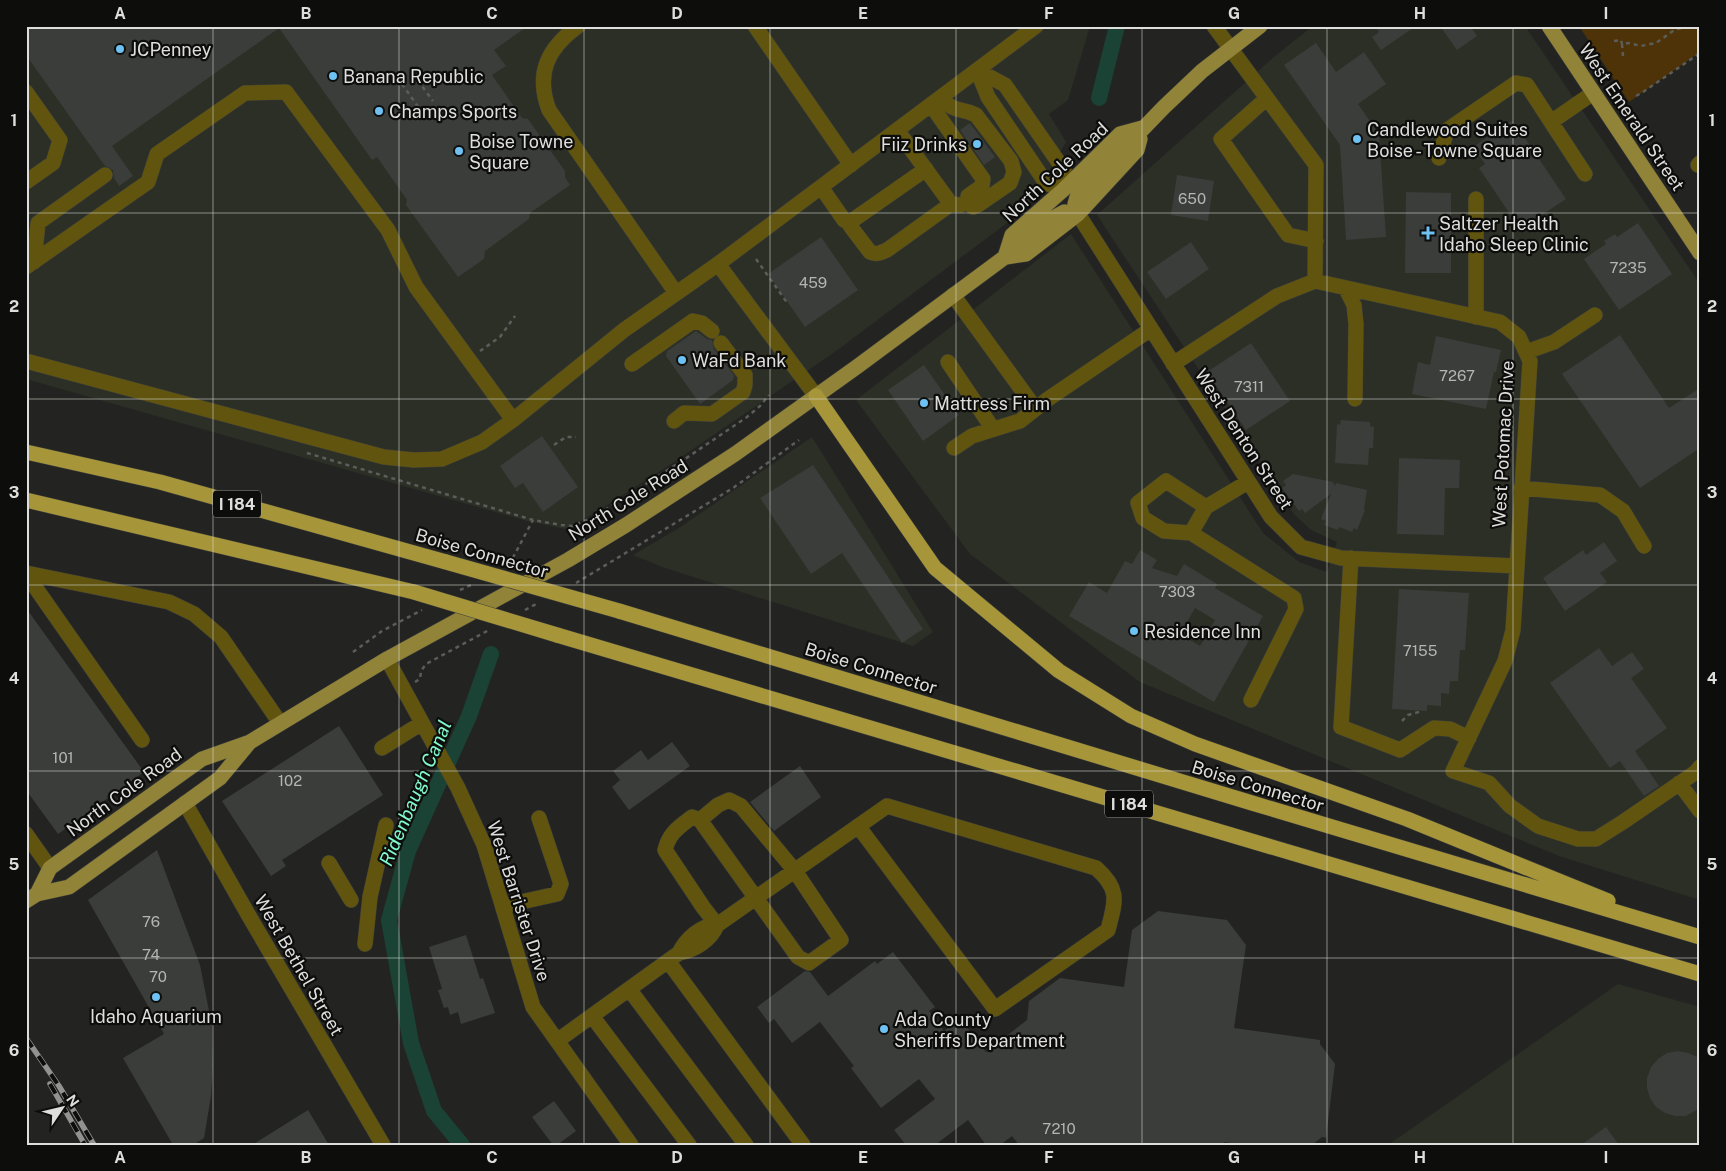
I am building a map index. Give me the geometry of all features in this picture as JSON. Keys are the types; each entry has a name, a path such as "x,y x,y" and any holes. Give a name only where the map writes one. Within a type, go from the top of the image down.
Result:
{"highway":[{"path":"816,396 935,568 1059,671 1131,716 1195,744 1406,819 1696,936"},
{"name":"Boise Connector","path":"26,452 160,482 619,611 1696,936"},
{"name":"I 184","path":"26,500 414,592 1700,974"}],"main road":[{"name":"North Cole Road","path":"32,898 50,868 202,758 250,742 387,658 561,564 626,525 735,454 1005,257 1026,254 1078,214 1137,150 1144,128 1202,70 1260,26"},
{"name":"West Emerald Street","path":"1549,26 1700,253"},
{"name":"North Cole Road","path":"1005,257 1012,235 1063,190 1120,134 1144,128"},
{"name":"North Cole Road","path":"32,898 69,887 220,778 250,742"}],"street":[{"path":"578,26 560,41 548,58 542,83 549,110 676,292"},
{"path":"755,26 851,165"},
{"path":"26,361 384,457 414,460 442,459 482,442 513,420 624,330 718,264 1036,26"},
{"path":"1172,364 1277,296 1315,281 1316,165 1214,26"},
{"path":"977,70 1005,85 1064,170 1063,190 1046,183 988,97 977,70"},
{"path":"1440,158 1447,130 1516,83 1527,86 1585,174"},
{"path":"26,92 60,140 53,163 26,182"},
{"path":"30,264 148,182 157,154 245,92 286,92 388,230 416,287 513,420"},
{"path":"1550,122 1593,93"},
{"path":"1268,98 1221,139 1288,235 1316,241"},
{"path":"897,130 951,204 978,206 1010,183 1014,172 1011,162 976,115 970,112 955,110 936,101"},
{"path":"936,101 983,179 982,186 968,196 970,205"},
{"path":"848,222 854,220 926,169"},
{"path":"30,264 38,224 105,175"},
{"path":"821,187 844,220 848,222 870,252 874,254 880,254 887,250 951,204"},
{"path":"1476,199 1476,317"},
{"name":"West Denton Street","path":"1078,214 1271,517 1301,547 1341,558 1516,566"},
{"path":"718,264 816,396"},
{"name":"West Potomac Drive","path":"1315,281 1500,322 1519,337 1530,361 1513,630 1505,660 1453,771 1490,783 1510,806 1538,826 1578,839 1596,839 1680,783"},
{"path":"1346,289 1354,305 1356,324 1355,399"},
{"path":"953,295 1036,408"},
{"path":"1526,352 1554,342 1595,315"},
{"path":"632,364 693,321 702,323 717,337 745,375 743,392 712,414 684,414 674,421"},
{"path":"954,448 972,436 1020,421 1151,329"},
{"path":"948,362 993,429"},
{"path":"1206,507 1166,480 1138,503 1143,518 1164,531 1191,533 1294,598 1296,609 1251,700"},
{"path":"1191,533 1206,507 1248,482"},
{"path":"1521,488 1600,495 1623,511 1644,546"},
{"path":"1351,558 1342,727 1400,750 1434,728 1450,729 1469,738"},
{"path":"26,574 169,602 194,614 220,637 280,723"},
{"path":"26,574 142,740"},
{"name":"West Barrister Drive","path":"387,658 458,788 484,846 533,1007 631,1145"},
{"path":"382,748 422,724"},
{"path":"1700,767 1680,783 1700,811"},
{"path":"700,820 718,805 729,800 741,806 795,871 841,940 808,963 798,957 700,820 692,817 673,831 667,841 665,850 697,899 717,925"},
{"name":"West Bethel Street","path":"186,803 248,916 383,1145"},
{"path":"557,1041 674,957 690,951 713,934 717,925 795,871 858,826 887,806 1096,868 1105,876 1113,889 1116,901 1108,930 995,1009 858,826"},
{"path":"503,906 557,894 561,884 538,818"},
{"path":"365,944 370,897 386,825"},
{"path":"26,834 50,868"},
{"path":"329,863 351,900"},
{"path":"674,957 803,1145"},
{"path":"629,989 746,1145"},
{"path":"592,1016 689,1145"}],"path":[{"path":"1622,44 1628,43 1641,46 1656,43 1686,26"},
{"path":"1694,26 1700,31"},
{"path":"1614,41 1621,40 1622,56"},
{"path":"1636,96 1700,53"},
{"path":"414,74 433,100"},
{"path":"402,84 421,111"},
{"path":"756,259 788,304"},
{"path":"482,350 500,337 515,316"},
{"path":"301,452 533,520 561,526 572,526 602,513 682,461 747,417 769,395"},
{"path":"554,445 566,437 576,437"},
{"path":"716,498 799,440"},
{"path":"1402,721 1408,715 1422,711"}],"shaded area":[{"path":"26,26 1090,26 1068,100 1049,114 1066,142 1034,197 1023,211 832,354 671,464 598,511 566,529 527,521 26,379"},
{"path":"1313,26 1525,26 1700,284 1700,900 1559,856 1140,682 970,554 856,400 1071,234 1263,533 1299,562 1327,572 1337,542 1311,530 1294,514 1097,215 1275,56"},
{"path":"1579,26 1700,26 1700,52 1629,102"},
{"path":"812,437 933,632 913,646 665,568 633,555 679,528"},
{"path":"1618,984 1700,1007 1700,1145 1388,1145"}],"building":[{"name":"Boise Towne Square","path":"26,26 528,26 494,50 506,66 492,75 522,118 528,119 565,171 565,177 570,185 530,213 529,219 485,251 484,259 458,277 406,205 407,200 377,157 372,160 279,28 112,146 133,176 119,186 114,178 113,170 105,166 26,55"},
{"path":"1375,26 1416,26 1381,50 1372,37 1379,32"},
{"path":"1440,26 1470,26 1477,36 1457,50"},
{"name":"Candlewood Suites Boise - Towne Square","path":"1316,43 1336,72 1364,52 1386,84 1358,104 1379,134 1386,237 1346,240 1340,145 1284,65"},
{"path":"1513,120 1566,199 1520,229 1479,168 1485,164 1473,147"},
{"name":"Fiiz Drinks","path":"970,123 995,157 984,165 960,130"},
{"path":"1177,175 1214,181 1208,221 1171,215"},
{"name":"Saltzer Health Idaho Sleep Clinic","path":"1406,192 1451,193 1451,273 1405,273"},
{"path":"1638,223 1672,274 1619,310 1584,259 1606,244 1604,241 1615,234 1617,237"},
{"path":"821,237 858,290 805,327 768,274"},
{"path":"1191,242 1209,269 1166,299 1147,272"},
{"path":"696,331 707,339 712,340 714,349 734,375 733,380 700,404 666,356 667,351"},
{"path":"1620,335 1669,408 1700,388 1700,448 1640,488 1562,374"},
{"path":"1436,336 1501,350 1486,409 1412,394 1418,362 1430,365"},
{"path":"1251,343 1290,401 1246,430 1207,372"},
{"name":"Mattress Firm","path":"924,365 959,415 923,441 888,390"},
{"path":"1341,420 1370,422 1370,426 1374,427 1373,448 1369,448 1368,465 1335,463 1337,424 1340,425"},
{"path":"542,436 578,487 543,512 523,483 515,488 500,466"},
{"path":"1399,458 1460,460 1459,488 1445,488 1444,535 1397,534"},
{"path":"813,465 923,629 902,643 842,553 811,574 760,498"},
{"path":"1293,474 1333,482 1335,486 1336,483 1367,490 1365,510 1357,530 1354,528 1352,532 1339,527 1338,530 1324,525 1326,521 1321,519 1331,494 1305,513 1302,509 1299,511 1282,488 1286,485 1283,481"},
{"path":"1604,542 1617,561 1600,573 1607,582 1565,611 1543,578 1583,550 1586,555"},
{"name":"Residence Inn","path":"1140,550 1157,560 1152,568 1177,576 1184,564 1217,584 1215,588 1263,616 1214,702 1069,616 1089,582 1107,593 1125,561 1132,564","holes":["1195,608 1215,620 1200,646 1180,634"]},
{"path":"1399,589 1469,593 1465,650 1460,650 1458,681 1450,681 1449,694 1441,693 1441,706 1427,705 1427,711 1392,709"},
{"path":"26,608 144,772 58,834 26,790"},
{"path":"1599,648 1612,666 1632,652 1644,669 1631,678 1667,728 1635,751 1659,786 1644,796 1620,761 1610,768 1550,683"},
{"path":"339,726 383,795 282,860 286,866 271,876 222,801"},
{"path":"672,742 690,766 629,810 612,787 620,780 613,771 641,750 648,760"},
{"path":"800,766 821,797 774,831 750,802"},
{"path":"157,850 200,965 212,1026 213,1066 211,1096 204,1138 193,1145 173,1145 123,1058 164,1034 88,900"},
{"path":"1158,911 1227,920 1246,945 1234,1028 1320,1040 1320,1044 1335,1064 1326,1138 1322,1137 1312,1145 1241,1145 1225,1142 1222,1145 1019,1145 1012,1136 1000,1145 986,1145 968,1120 935,1145 906,1145 894,1130 935,1099 919,1079 881,1108 851,1068 854,1066 820,1022 792,1043 774,1019 769,1023 757,1007 805,971 810,972 828,996 875,961 877,964 893,952 935,1007 929,1011 944,1031 957,1021 961,1026 964,1023 986,1052 1027,1020 1029,1001 1060,978 1124,987 1132,930"},
{"path":"466,935 480,979 483,978 495,1013 461,1024 458,1012 450,1015 448,1007 444,1008 438,990 442,989 429,947"},
{"path":"1678,1051 1700,1058 1700,1108 1686,1116 1675,1116 1665,1113 1656,1107 1650,1098 1647,1088 1647,1078 1651,1067 1667,1053"},
{"path":"554,1101 576,1131 557,1145 553,1145 532,1117"},
{"path":"308,1110 329,1145 252,1145"},
{"path":"1606,1127 1619,1145 1581,1145"}],"waterway":[{"name":"Ridenbaugh Canal","path":"1099,98 1117,26"},
{"name":"Ridenbaugh Canal","path":"462,1145 434,1111 411,1043 389,920 408,851 469,716 491,654"}],"railway":[{"path":"26,1038 59,1086 94,1145"},
{"path":"50,1084 85,1145"}],"place":[{"name":"JCPenney","path":"120,49"},
{"name":"Banana Republic","path":"333,76"},
{"name":"Champs Sports","path":"379,111"},
{"name":"Candlewood Suites Boise - Towne Square","path":"1357,139"},
{"name":"Fiiz Drinks","path":"977,144"},
{"name":"Boise Towne Square","path":"459,151"},
{"name":"Saltzer Health Idaho Sleep Clinic","path":"1428,233"},
{"name":"WaFd Bank","path":"682,360"},
{"name":"Mattress Firm","path":"924,403"},
{"name":"Residence Inn","path":"1134,631"},
{"name":"Idaho Aquarium","path":"156,997"},
{"name":"Ada County Sheriffs Department","path":"884,1029"}]}
